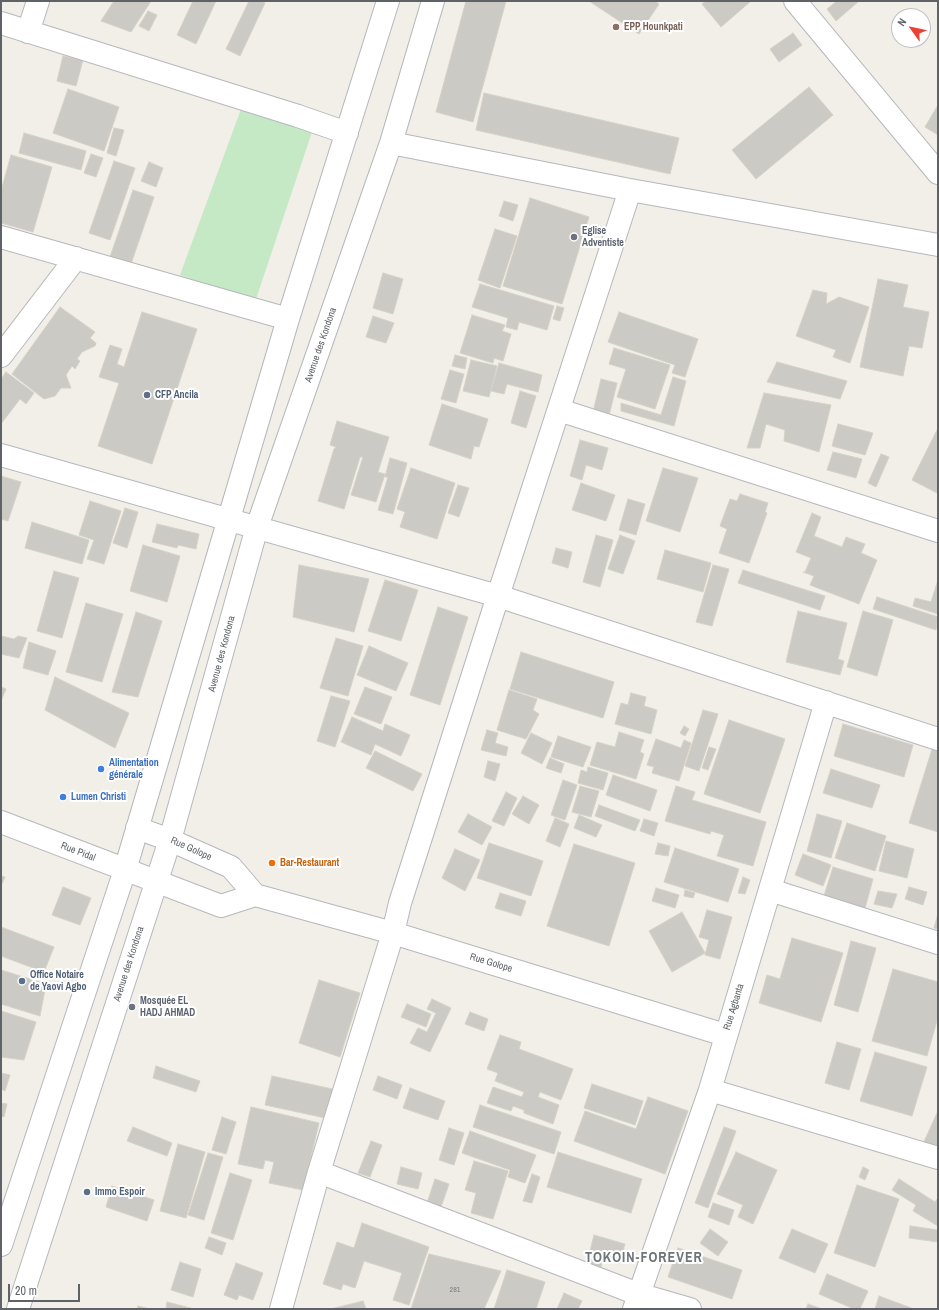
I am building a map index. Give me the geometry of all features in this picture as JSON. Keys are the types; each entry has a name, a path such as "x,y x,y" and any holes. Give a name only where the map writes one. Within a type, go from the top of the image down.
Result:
{"street":[{"path":"28,32 38,1"},
{"path":"1,1245 124,870 288,319 388,1"},
{"name":"Avenue des Kondona","path":"18,1309 170,840 257,527 391,143 433,1"},
{"path":"795,1 938,173"},
{"path":"1,23 347,133"},
{"path":"391,143 630,190 938,245"},
{"path":"281,1309 319,1172 393,933 400,904 630,190"},
{"path":"1,237 288,319"},
{"path":"1,356 76,258"},
{"path":"559,410 938,531"},
{"path":"1,455 498,596 938,739"},
{"name":"Rue Agbanta","path":"636,1302 710,1090 826,702"},
{"name":"Rue Pidal","path":"1,822 156,882"},
{"name":"Rue Golope","path":"137,828 170,840 231,867 256,895 393,933 726,1035"},
{"path":"156,882 221,906 256,895"},
{"path":"770,890 938,943"},
{"path":"710,1090 938,1158"},
{"path":"319,1172 636,1302 690,1309"}],"green space":[{"path":"244,101 312,132 255,302 180,275"}],"building":[{"path":"114,1 151,1 131,32 101,21"},
{"path":"193,1 216,1 196,44 177,35"},
{"path":"249,1 261,1 265,3 240,56 226,49"},
{"path":"466,1 506,1 473,122 436,112"},
{"path":"589,1 655,1 659,4 639,34"},
{"path":"706,1 751,1 721,27 702,4"},
{"path":"837,1 859,1 836,21 827,9"},
{"path":"148,11 157,15 149,31 139,26"},
{"path":"793,33 802,45 779,62 770,49"},
{"path":"63,56 83,60 76,86 57,81"},
{"path":"809,87 833,115 756,179 732,150"},
{"path":"68,89 119,107 104,151 53,133"},
{"path":"484,93 679,138 670,174 476,130"},
{"path":"938,105 938,135 925,127"},
{"path":"114,128 124,130 116,156 107,153"},
{"path":"24,133 86,151 81,170 19,153"},
{"path":"91,154 103,158 96,177 84,173"},
{"path":"11,155 52,167 33,232 1,223 1,191"},
{"path":"114,161 135,168 110,240 89,233"},
{"path":"149,162 163,168 156,187 141,181"},
{"path":"133,190 154,197 131,264 110,257"},
{"path":"530,198 589,217 562,304 503,286"},
{"path":"504,201 518,205 513,221 499,216"},
{"path":"495,229 517,236 500,288 478,280"},
{"path":"383,273 403,279 393,314 373,308"},
{"path":"878,279 908,285 903,307 929,312 922,348 909,346 903,376 860,367"},
{"path":"480,284 554,306 547,330 519,322 517,330 506,327 508,318 472,307"},
{"path":"813,290 827,293 826,304 839,297 869,307 850,363 833,357 836,350 796,336"},
{"path":"557,306 564,308 560,321 553,319"},
{"path":"60,307 95,332 90,338 96,343 95,346 82,352 77,359 80,361 75,369 72,366 66,375 71,388 61,388 55,396 44,399 12,374"},
{"path":"142,312 197,329 152,464 98,446 119,383 99,377 110,345 122,349 117,364 124,367"},
{"path":"619,312 698,339 685,377 672,373 675,365 608,342"},
{"path":"472,315 505,325 502,331 511,334 503,361 494,358 493,363 460,353"},
{"path":"373,316 394,323 386,343 366,337"},
{"path":"614,348 670,365 655,409 617,397 626,369 609,364"},
{"path":"455,355 467,358 465,369 452,366"},
{"path":"471,360 497,366 489,397 463,391"},
{"path":"777,362 847,381 840,399 767,382"},
{"path":"499,363 542,375 538,392 507,384 504,394 491,391"},
{"path":"450,370 464,374 456,403 441,399"},
{"path":"6,372 34,393 26,404 20,399 1,424 1,379"},
{"path":"673,377 686,381 674,426 621,411 621,403 661,415"},
{"path":"601,379 617,383 608,420 592,416"},
{"path":"520,391 536,396 526,428 511,423"},
{"path":"764,393 831,405 819,452 784,441 785,430 766,424 760,448 747,448"},
{"path":"442,404 488,419 479,447 474,446 471,459 429,445"},
{"path":"337,421 389,437 378,472 385,474 376,502 351,495 363,457 360,457 344,509 318,501 334,449 336,447 330,445"},
{"path":"838,424 873,433 865,455 832,446"},
{"path":"938,428 938,492 937,493 912,480"},
{"path":"580,440 608,448 602,470 586,465 582,480 570,476"},
{"path":"833,452 862,459 856,478 827,470"},
{"path":"881,454 889,457 876,487 868,483"},
{"path":"390,458 407,463 393,514 378,510 388,477 385,477"},
{"path":"411,468 455,483 437,539 400,527 405,512 397,509"},
{"path":"663,468 698,478 680,532 646,521"},
{"path":"1,476 21,482 8,521 1,519"},
{"path":"581,483 615,495 606,521 572,510"},
{"path":"458,485 469,488 459,517 448,513"},
{"path":"740,494 768,503 765,512 767,513 749,563 719,553 727,529 720,526 730,499 737,501"},
{"path":"628,499 645,504 636,535 619,530"},
{"path":"90,501 121,511 104,564 87,559 94,540 79,535"},
{"path":"125,508 138,512 127,548 113,543"},
{"path":"812,513 821,517 814,536 842,547 846,537 865,544 861,553 877,560 859,604 810,585 814,576 803,572 805,572 811,558 796,552"},
{"path":"32,522 89,540 82,564 25,548"},
{"path":"157,524 199,534 196,549 178,545 177,548 152,542"},
{"path":"596,535 613,540 600,587 583,582"},
{"path":"620,535 635,541 623,574 608,569"},
{"path":"143,545 180,556 167,602 130,591"},
{"path":"556,548 572,552 568,568 552,563"},
{"path":"665,550 711,563 703,592 657,579"},
{"path":"299,565 369,579 354,632 293,617"},
{"path":"713,565 729,569 712,626 696,622"},
{"path":"743,570 825,596 820,610 738,583"},
{"path":"54,571 79,578 62,638 37,631"},
{"path":"385,580 418,590 401,641 368,631"},
{"path":"938,580 938,614 913,606 915,598 931,602"},
{"path":"877,597 938,617 936,630 873,609"},
{"path":"86,603 123,614 102,682 66,672"},
{"path":"438,607 468,617 440,705 410,695"},
{"path":"798,611 847,623 838,659 844,661 840,675 786,662"},
{"path":"863,611 893,620 877,676 847,667"},
{"path":"136,612 162,621 138,697 112,692"},
{"path":"1,636 14,639 18,636 27,638 19,658 1,654"},
{"path":"336,638 363,646 348,696 320,688"},
{"path":"29,642 56,651 48,675 23,668"},
{"path":"369,646 408,663 396,691 357,675"},
{"path":"521,652 614,682 603,718 510,689"},
{"path":"55,677 129,713 115,748 45,710"},
{"path":"1,687 6,689 1,701"},
{"path":"365,687 392,697 381,724 354,714"},
{"path":"509,690 537,699 533,710 539,714 526,739 497,730"},
{"path":"631,693 646,697 644,706 657,710 651,734 615,724 621,703 628,705"},
{"path":"331,696 350,701 335,747 317,741"},
{"path":"703,710 718,714 699,771 685,766"},
{"path":"352,717 383,731 385,724 410,735 401,756 375,744 371,755 341,742"},
{"path":"729,720 785,739 760,813 704,794"},
{"path":"843,724 913,745 904,777 834,756"},
{"path":"684,726 689,729 685,736 680,733"},
{"path":"487,730 498,733 495,743 508,747 506,756 481,750"},
{"path":"619,732 644,740 640,752 644,754 636,779 590,765 597,742 615,747"},
{"path":"531,733 552,743 542,764 521,753"},
{"path":"558,736 591,747 583,767 551,757"},
{"path":"656,739 681,748 684,740 691,743 679,781 652,773 654,767 647,765"},
{"path":"933,746 938,748 938,832 909,823"},
{"path":"709,747 716,749 708,770 702,768"},
{"path":"375,751 422,774 413,791 366,768"},
{"path":"550,758 564,764 561,773 546,768"},
{"path":"488,761 500,764 495,781 484,777"},
{"path":"588,767 608,773 603,790 578,783 581,770 587,772"},
{"path":"831,769 880,785 872,808 823,793"},
{"path":"613,775 657,790 650,811 606,795"},
{"path":"563,780 577,785 565,820 551,815"},
{"path":"580,786 599,791 591,817 572,812"},
{"path":"676,786 695,792 692,800 766,822 753,866 717,856 724,835 711,831 710,834 665,821"},
{"path":"506,792 517,798 504,826 492,821"},
{"path":"523,796 539,805 529,824 512,814"},
{"path":"599,805 640,820 635,831 595,816"},
{"path":"468,814 492,827 482,845 458,832"},
{"path":"817,814 842,821 831,858 807,851"},
{"path":"579,815 602,825 596,837 574,828"},
{"path":"555,818 569,824 560,847 546,841"},
{"path":"644,819 658,823 654,836 640,831"},
{"path":"847,823 886,836 875,871 835,858"},
{"path":"886,841 914,849 907,878 879,871"},
{"path":"489,843 543,861 531,896 477,878"},
{"path":"658,843 670,846 668,856 655,854"},
{"path":"574,844 635,863 609,946 547,926"},
{"path":"675,848 739,869 728,902 664,882"},
{"path":"455,849 480,860 465,891 442,878"},
{"path":"803,854 831,865 823,886 795,875"},
{"path":"833,867 873,879 864,912 823,899"},
{"path":"1,876 5,877 1,886"},
{"path":"743,877 750,880 745,894 738,893"},
{"path":"63,887 91,898 80,925 52,915"},
{"path":"909,887 927,892 923,905 905,899"},
{"path":"656,888 679,895 675,908 652,901"},
{"path":"685,890 695,893 693,898 684,896"},
{"path":"878,891 897,894 892,908 874,904"},
{"path":"500,893 526,901 521,916 495,908"},
{"path":"707,910 732,917 720,959 705,955 709,940 699,937"},
{"path":"682,912 705,953 672,972 649,931"},
{"path":"938,914 938,929 934,928"},
{"path":"1,927 54,947 44,972 1,956"},
{"path":"792,938 843,953 821,1022 759,1003 767,975 780,979"},
{"path":"851,941 876,948 858,1012 834,1005"},
{"path":"893,969 938,982 938,1017 927,1056 872,1041"},
{"path":"1,970 46,984 40,1016 1,1004"},
{"path":"319,980 360,993 340,1057 299,1043"},
{"path":"432,999 451,1008 430,1052 410,1043 418,1028 427,1032 436,1013 427,1009"},
{"path":"407,1004 431,1014 426,1027 401,1017"},
{"path":"1,1011 36,1022 24,1060 1,1057"},
{"path":"470,1012 488,1019 484,1031 465,1024"},
{"path":"500,1035 521,1042 519,1049 573,1069 561,1100 540,1092 538,1097 559,1105 553,1124 524,1113 524,1110 513,1106 511,1111 487,1103 493,1087 522,1097 524,1092 495,1081 498,1073 487,1069"},
{"path":"837,1042 861,1049 849,1090 825,1083"},
{"path":"875,1052 927,1067 912,1116 860,1101"},
{"path":"156,1066 200,1081 196,1092 153,1078"},
{"path":"1,1073 10,1075 5,1091 1,1089"},
{"path":"272,1076 337,1090 330,1119 265,1105"},
{"path":"378,1076 402,1085 397,1099 373,1090"},
{"path":"592,1084 643,1101 635,1125 584,1108"},
{"path":"410,1088 445,1101 438,1120 403,1108"},
{"path":"648,1097 688,1111 665,1174 574,1141 585,1111 636,1129"},
{"path":"1,1103 7,1104 4,1117 1,1116"},
{"path":"480,1105 561,1132 554,1154 473,1127"},
{"path":"251,1107 319,1123 303,1190 269,1183 274,1162 265,1160 263,1169 238,1164"},
{"path":"938,1111 938,1153 922,1146"},
{"path":"222,1117 236,1122 226,1154 212,1150"},
{"path":"133,1127 172,1143 167,1156 127,1141"},
{"path":"724,1127 736,1131 708,1208 695,1203"},
{"path":"449,1128 464,1133 454,1165 439,1160"},
{"path":"470,1131 536,1155 525,1183 508,1177 510,1170 462,1153"},
{"path":"371,1141 382,1145 370,1177 358,1173"},
{"path":"178,1144 205,1152 186,1218 160,1211"},
{"path":"558,1152 642,1179 631,1213 547,1187"},
{"path":"736,1152 777,1170 753,1224 738,1217 743,1205 717,1194"},
{"path":"208,1153 223,1157 204,1220 188,1215"},
{"path":"474,1161 508,1171 493,1219 471,1213 476,1193 465,1190"},
{"path":"401,1167 422,1173 418,1189 397,1184"},
{"path":"863,1167 869,1170 865,1180 859,1177"},
{"path":"230,1173 252,1180 233,1240 211,1233"},
{"path":"532,1174 540,1177 532,1203 523,1201"},
{"path":"435,1179 449,1184 441,1207 427,1203"},
{"path":"899,1179 935,1202 938,1198 938,1226 913,1211 916,1205 892,1190"},
{"path":"857,1185 899,1199 875,1267 834,1253"},
{"path":"112,1186 154,1200 147,1221 106,1207"},
{"path":"713,1203 734,1210 729,1225 708,1217"},
{"path":"362,1223 429,1247 409,1305 393,1300 402,1273 364,1261 355,1288 343,1284 341,1290 323,1284 337,1242 354,1248"},
{"path":"910,1226 938,1230 938,1242 909,1238"},
{"path":"710,1229 728,1242 718,1256 700,1243"},
{"path":"792,1229 828,1244 815,1273 779,1258"},
{"path":"594,1235 625,1244 619,1264 589,1255"},
{"path":"209,1237 226,1243 222,1255 205,1248"},
{"path":"678,1248 742,1270 732,1299 668,1277"},
{"path":"429,1254 501,1271 484,1309 411,1309"},
{"path":"587,1258 602,1261 601,1268 585,1265"},
{"path":"180,1262 201,1269 193,1297 171,1290"},
{"path":"236,1263 263,1273 253,1300 239,1295 237,1300 224,1295"},
{"path":"507,1270 545,1282 536,1309 494,1309"},
{"path":"827,1274 868,1291 860,1309 854,1309 819,1294"},
{"path":"564,1293 582,1301 578,1309 557,1309"},
{"path":"879,1296 914,1309 875,1309"},
{"path":"363,1301 366,1309 331,1309"},
{"path":"167,1302 194,1309 166,1309"},
{"path":"808,1304 822,1309 806,1309"},
{"path":"138,1306 150,1309 137,1309"}],"place":[{"name":"EPP Hounkpati","path":"616,27"},
{"name":"Eglise Adventiste","path":"574,237"},
{"name":"CFP Ancila","path":"147,395"},
{"name":"Alimentation générale","path":"101,769"},
{"name":"Lumen Christi","path":"63,797"},
{"name":"Bar-Restaurant","path":"272,863"},
{"name":"Office Notaire de Yaovi Agbo","path":"22,981"},
{"name":"Mosquée EL HADJ AHMAD","path":"132,1007"},
{"name":"Immo Espoir","path":"87,1192"}],"district":[{"name":"TOKOIN-FOREVER","path":"644,1258"}]}
